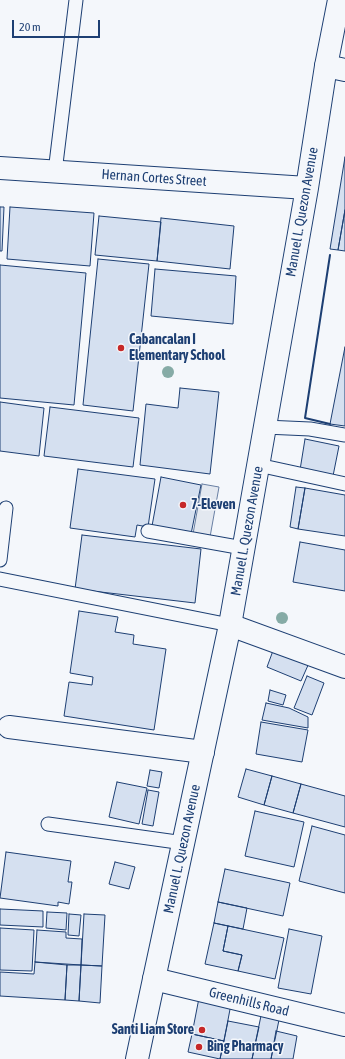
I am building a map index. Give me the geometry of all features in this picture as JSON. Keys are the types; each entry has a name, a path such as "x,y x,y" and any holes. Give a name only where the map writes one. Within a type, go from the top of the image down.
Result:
{"main road":[{"name":"Manuel L. Quezon Avenue","path":"137,1059 230,625 307,188 335,68 339,0"},
{"name":"Hernan Cortes Street","path":"0,168 307,188"},
{"path":"230,625 345,667"},
{"path":"9,727 203,752"},
{"name":"Greenhills Road","path":"154,979 345,1026"}],"lane":[{"path":"54,172 76,0"},
{"path":"265,427 310,429 345,435"},
{"path":"258,465 345,484"},
{"path":"0,560 6,508"},
{"path":"148,531 244,548"},
{"path":"0,579 230,625"},
{"path":"48,824 184,843"}],"shaded area":[{"path":"202,484 219,487 210,537 193,534"}],"building":[{"path":"345,157 345,210 338,250 330,249"},
{"path":"0,207 4,207 2,251 0,251"},
{"path":"10,207 94,213 90,266 7,259"},
{"path":"345,210 345,251 338,250"},
{"path":"99,216 161,222 157,261 95,255"},
{"path":"161,218 234,226 230,269 157,261"},
{"path":"98,259 149,264 133,411 83,405"},
{"path":"0,265 86,273 74,405 0,398"},
{"path":"155,269 236,276 233,324 151,316"},
{"path":"345,347 345,426 330,424"},
{"path":"180,388 219,392 210,474 140,465 146,404 178,408"},
{"path":"0,402 44,408 39,456 0,451"},
{"path":"50,407 139,418 133,467 44,456"},
{"path":"305,439 339,446 333,476 300,470"},
{"path":"78,469 155,479 148,527 137,525 135,537 70,528"},
{"path":"161,477 201,485 191,534 152,526"},
{"path":"296,487 305,488 298,529 290,527"},
{"path":"305,488 345,495 345,536 298,529"},
{"path":"82,535 201,549 195,603 75,589"},
{"path":"300,542 345,550 345,591 293,582"},
{"path":"79,611 118,617 115,632 134,635 133,644 166,649 154,730 64,716 69,682 92,685 93,677 70,673"},
{"path":"274,648 309,663 301,681 267,667"},
{"path":"307,676 324,683 312,715 294,708"},
{"path":"270,690 286,695 283,705 268,701"},
{"path":"266,703 289,708 308,717 308,728 262,720"},
{"path":"261,722 308,730 302,762 256,754"},
{"path":"246,769 272,776 264,805 238,797"},
{"path":"150,770 162,772 159,788 147,786"},
{"path":"272,776 301,784 293,813 264,805"},
{"path":"117,782 147,788 139,824 109,817"},
{"path":"301,784 345,796 345,827 293,813"},
{"path":"148,790 159,792 153,826 142,824"},
{"path":"255,811 304,822 294,867 245,856"},
{"path":"312,826 345,835 345,893 299,881"},
{"path":"6,852 71,861 68,882 72,882 69,904 58,902 58,906 0,898"},
{"path":"115,862 135,867 129,889 109,884"},
{"path":"225,869 290,883 283,916 218,902"},
{"path":"218,902 247,908 243,929 214,923"},
{"path":"0,909 43,911 43,927 0,925"},
{"path":"47,912 67,913 66,930 46,928"},
{"path":"69,914 81,915 79,936 68,935"},
{"path":"84,914 105,915 102,966 81,965"},
{"path":"214,923 228,926 223,951 242,955 238,971 205,964"},
{"path":"228,926 284,938 275,979 238,971 242,955 223,951"},
{"path":"0,928 34,930 32,971 0,970"},
{"path":"289,929 322,936 311,994 278,988"},
{"path":"37,930 66,932 66,938 82,939 81,965 35,962"},
{"path":"35,962 67,965 65,1000 0,996 0,972 34,974"},
{"path":"67,965 81,965 79,1001 65,1000"},
{"path":"81,965 102,966 100,1003 79,1001"},
{"path":"199,998 231,1004 224,1041 192,1034"},
{"path":"262,1011 280,1015 271,1059 252,1059"},
{"path":"228,1021 259,1027 252,1059 220,1059"},
{"path":"276,1031 297,1036 293,1059 271,1059"},
{"path":"192,1034 224,1041 220,1059 188,1052"}],"wall":[{"path":"330,255 305,418 330,424"}],"place":[{"name":"Cabancalan I Elementary School","path":"121,348"},
{"name":"7-Eleven","path":"183,505"},
{"name":"Santi Liam Store","path":"202,1030"},
{"name":"Bing Pharmacy","path":"199,1047"}]}
